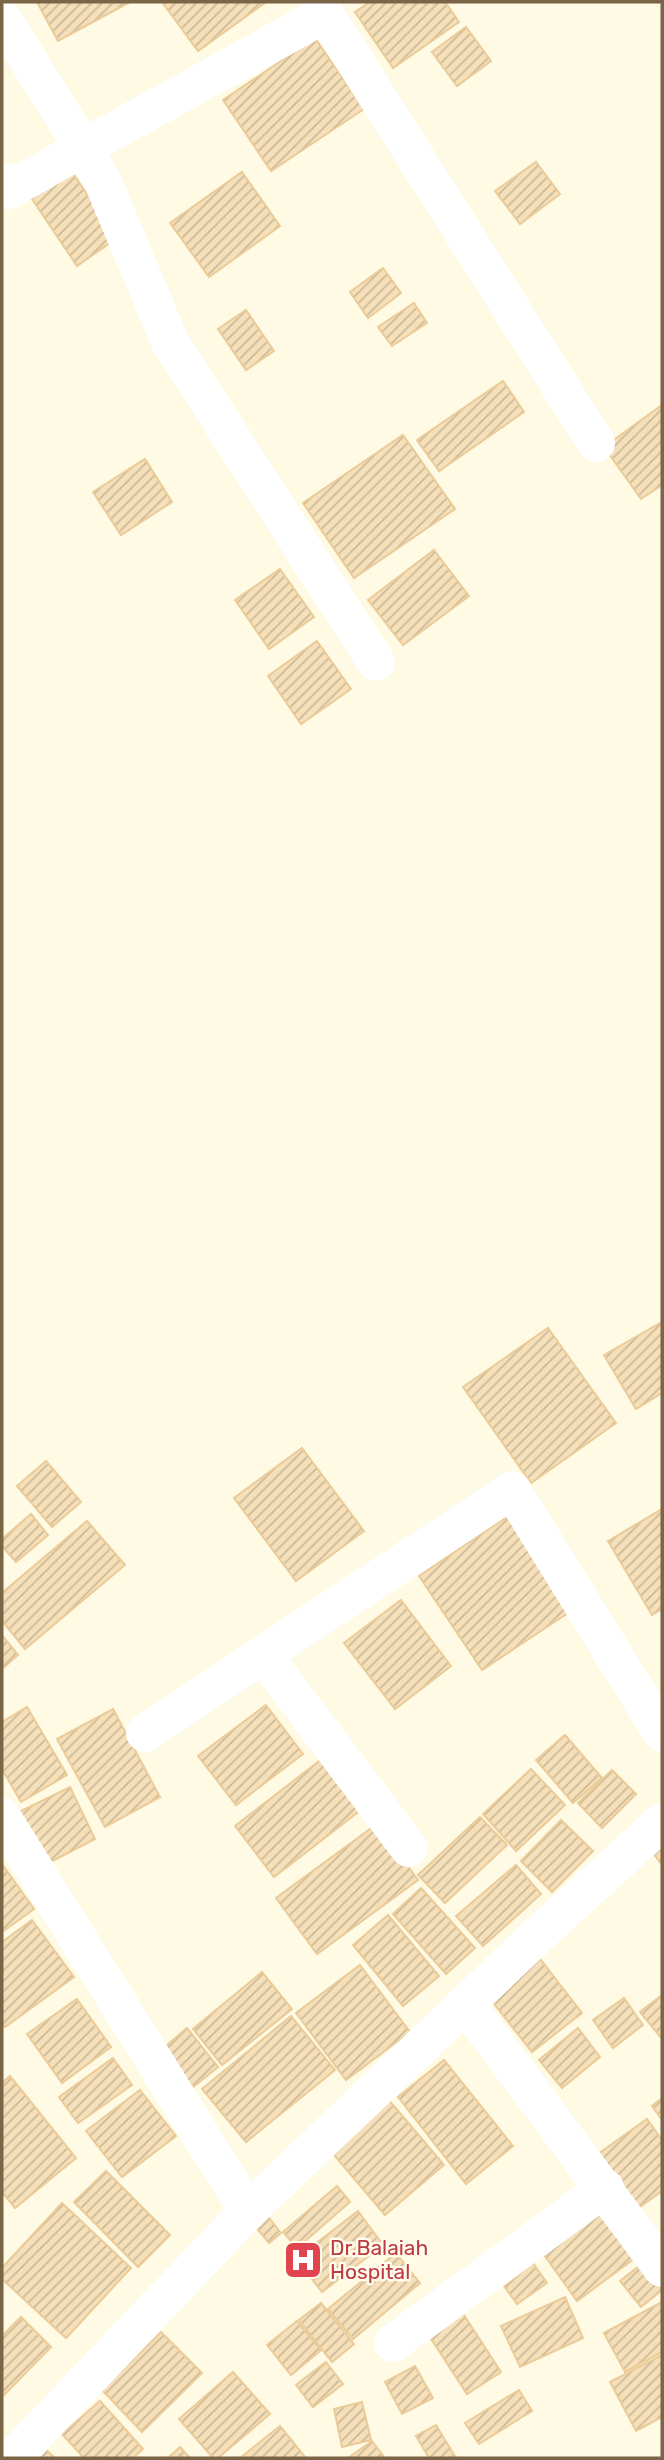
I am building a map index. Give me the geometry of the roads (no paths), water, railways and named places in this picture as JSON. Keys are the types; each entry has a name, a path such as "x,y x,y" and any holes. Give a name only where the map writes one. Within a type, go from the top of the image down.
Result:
{"street":[{"path":"2,181 9,190 321,8 596,443"},
{"path":"2,18 103,181 170,342 376,662"},
{"path":"145,1733 512,1490 662,1733"},
{"path":"263,1655 409,1848"},
{"path":"2,1817 248,2211"},
{"path":"13,2458 248,2211 662,1822"},
{"path":"466,2004 605,2188 662,2269"},
{"path":"393,2343 605,2188"}],"place":[{"name":"Dr.Balaiah Hospital","path":"303,2260"}]}
